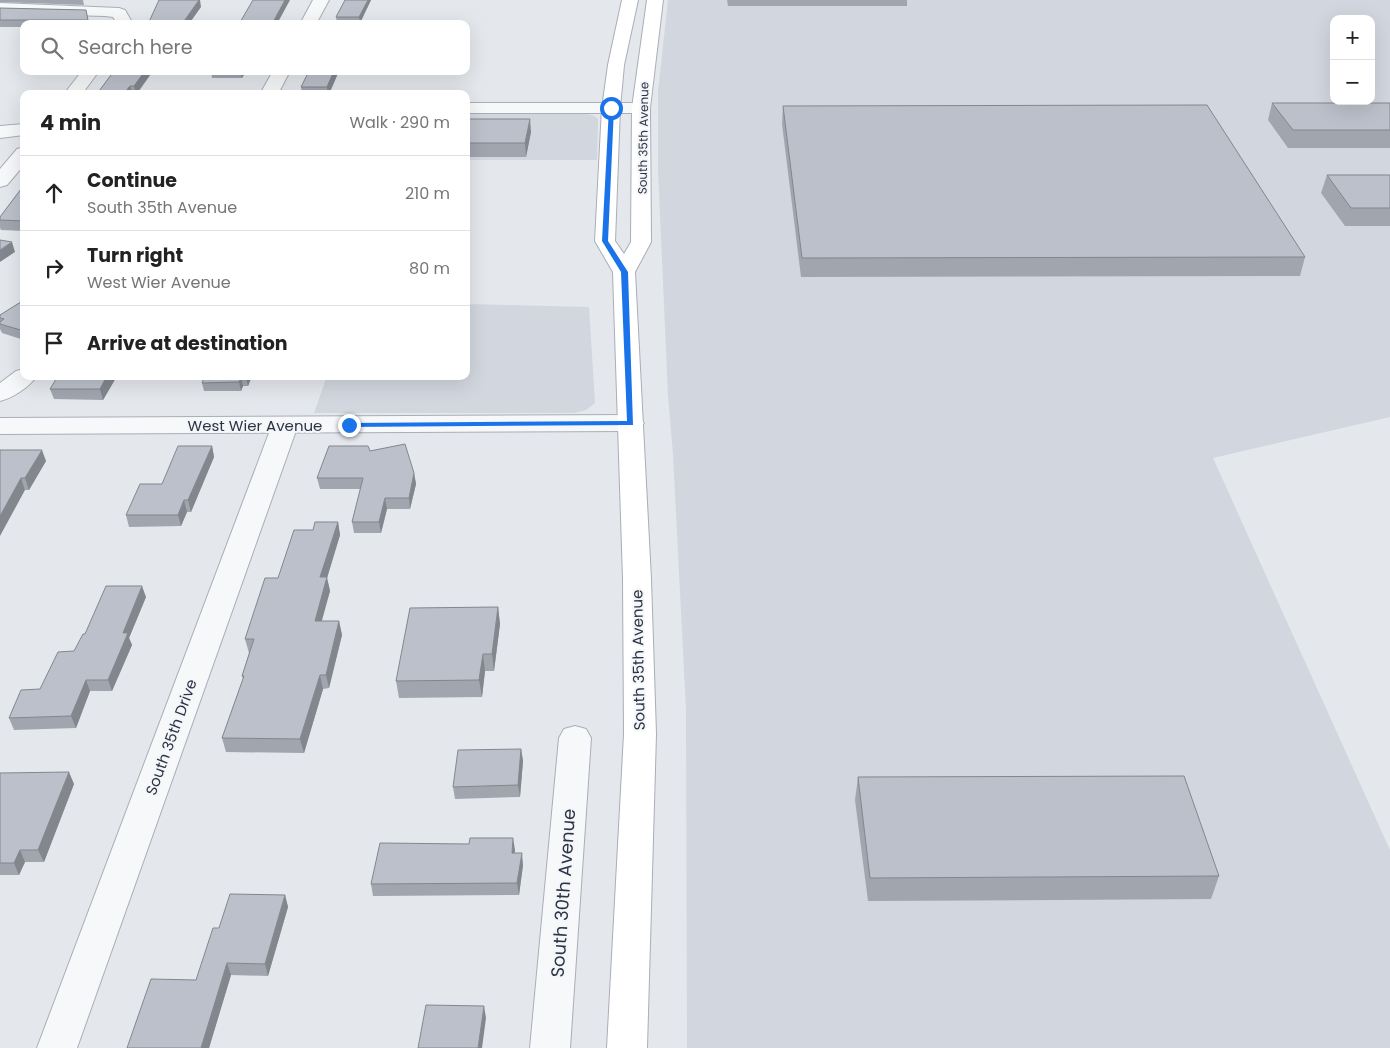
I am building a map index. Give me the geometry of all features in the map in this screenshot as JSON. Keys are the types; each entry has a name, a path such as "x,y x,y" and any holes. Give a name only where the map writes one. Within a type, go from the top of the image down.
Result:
{"main road":[{"name":"South 35th Avenue","path":"627,1048 640,734 631,423 624,272 605,241 611,108 616,65 630,0"},
{"name":"South 35th Avenue","path":"624,272 641,242 641,108 655,0"}],"street":[{"path":"310,20 321,0"},
{"path":"0,8 90,9 122,19"},
{"path":"76,90 88,75"},
{"path":"271,90 280,75"},
{"path":"470,108 641,108"},
{"path":"0,132 20,129"},
{"path":"0,181 20,158"},
{"path":"0,394 20,380"},
{"name":"West Wier Avenue","path":"0,426 631,423"},
{"name":"South 35th Drive","path":"57,1048 285,425"},
{"name":"South 30th Avenue","path":"550,1048 574,738"}],"shaded area":[{"path":"668,0 1390,0 1390,417 1213,458 1390,850 1390,1048 687,1048 686,710 673,454 668,395 658,169 658,92"},
{"path":"470,114 588,114 594,116 598,119 597,160 470,160"},
{"path":"470,304 589,307 595,403 586,410 574,413 314,413 326,380 470,380"}],"building":[{"path":"159,0 199,0 185,20 150,20"},
{"path":"253,0 285,0 274,20 241,20"},
{"path":"345,0 368,0 359,17 336,17"},
{"path":"0,8 86,10 88,20 0,20"},
{"path":"111,75 142,75 134,86 130,86 127,90 100,90"},
{"path":"307,75 332,75 327,87 301,87"},
{"path":"1272,103 1375,105 1375,103 1390,103 1390,130 1293,130"},
{"path":"1207,105 1305,257 802,258 783,106"},
{"path":"470,119 530,119 525,143 470,143"},
{"path":"1327,175 1390,175 1390,208 1351,208"},
{"path":"20,190 20,221 0,220 0,217"},
{"path":"0,240 12,242 0,250"},
{"path":"20,302 20,330 0,324 4,319 0,318 0,315"},
{"path":"56,380 105,380 100,389 50,389"},
{"path":"203,380 240,380 239,382 202,383"},
{"path":"405,444 414,473 409,498 385,498 379,522 352,522 363,478 317,478 329,446 368,446 370,451"},
{"path":"178,446 212,446 188,500 184,500 178,515 126,515 140,484 162,484"},
{"path":"0,450 42,450 25,478 21,478 0,516"},
{"path":"315,522 338,522 320,577 327,577 315,621 339,621 326,675 320,675 300,739 222,738 244,676 242,676 254,639 245,639 265,578 278,578 294,530 313,530"},
{"path":"106,586 142,586 123,633 128,633 108,680 86,680 71,716 9,718 21,690 40,689 58,652 74,651 83,634 85,634"},
{"path":"498,607 492,654 483,654 479,680 396,681 410,608"},
{"path":"521,749 518,785 453,787 458,750"},
{"path":"69,772 38,850 20,850 14,863 0,863 0,773"},
{"path":"1184,776 1219,876 870,878 858,777"},
{"path":"470,838 513,838 512,853 522,853 517,883 371,884 380,843 469,844"},
{"path":"230,894 285,895 265,964 227,963 201,1048 127,1048 151,979 196,980 213,928 219,928"},
{"path":"426,1005 484,1006 478,1048 418,1048"}],"route":[{"path":"349,425 570,425 631,423 624,272 605,241 611,108"}]}
